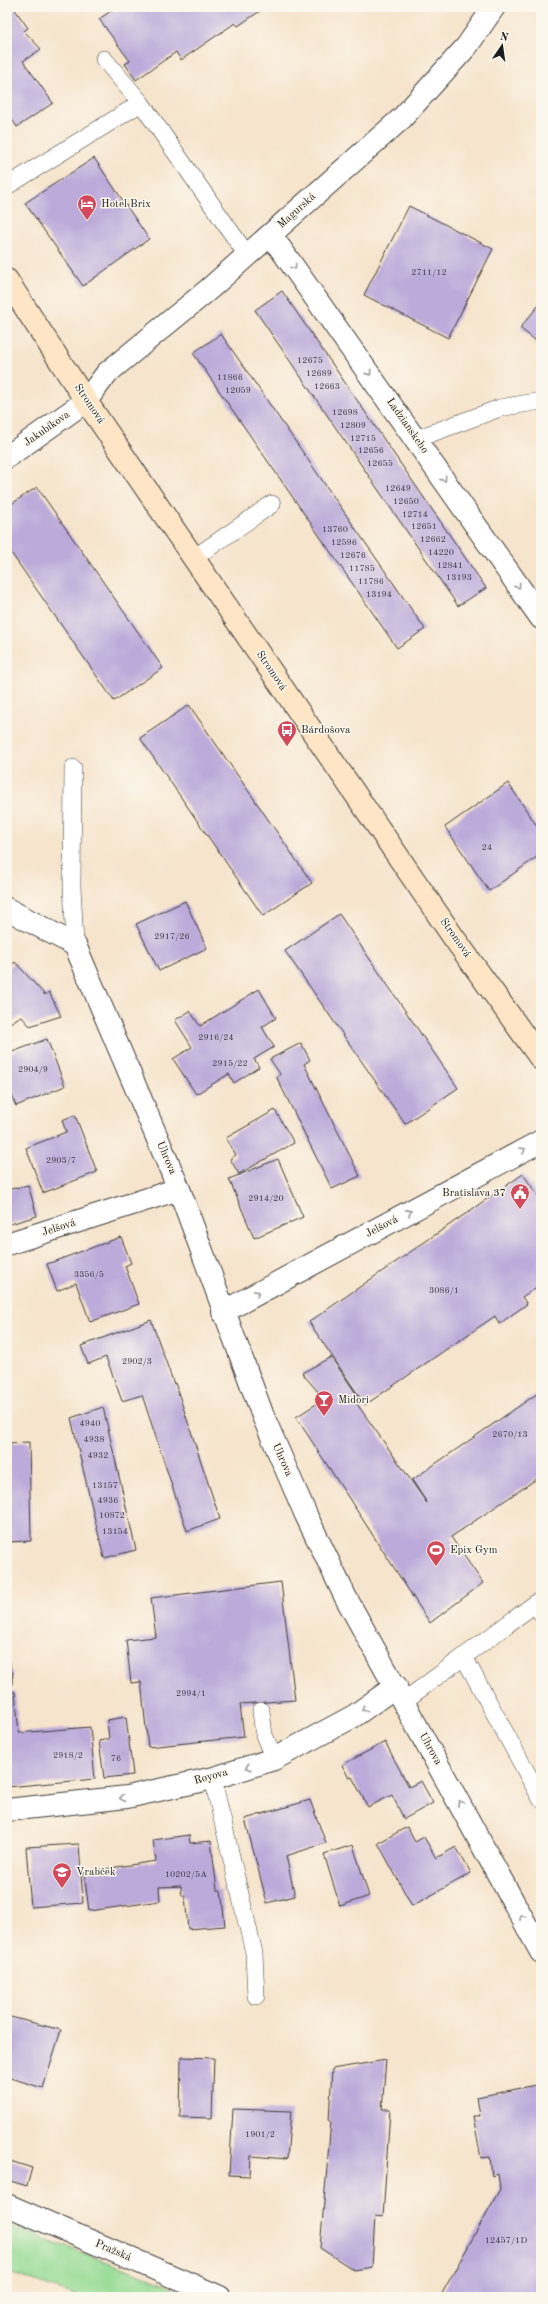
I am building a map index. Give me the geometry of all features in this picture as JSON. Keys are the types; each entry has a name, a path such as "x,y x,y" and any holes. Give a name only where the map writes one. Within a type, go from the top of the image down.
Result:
{"street":[{"name":"Magurská","path":"86,401 107,373 208,290 402,118 467,46 494,7"},
{"name":"Ladzianskeho","path":"271,235 541,618"},
{"name":"Stromová","path":"7,280 86,401 454,938 541,1059"},
{"name":"Jakubíkova","path":"7,457 86,401"},
{"path":"7,909 75,945"},
{"name":"Uhrova","path":"75,945 179,1189 223,1312 263,1416 306,1515 345,1596 541,1952"},
{"name":"Jelšová","path":"223,1312 541,1141"},
{"name":"Jelšová","path":"7,1244 179,1189"},
{"name":"Royova","path":"7,1810 126,1797 214,1778 274,1758 354,1716 400,1694"},
{"name":"Pražská","path":"7,2205 220,2297"}],"lane":[{"path":"104,59 141,103 246,255"},
{"path":"7,186 141,103"},
{"path":"416,439 500,408 541,401"},
{"path":"194,558 272,504"},
{"path":"73,768 72,886 75,945"},
{"path":"400,1694 464,1657 536,1603 541,1613"},
{"path":"464,1657 541,1799"},
{"path":"261,1711 264,1735 274,1758"},
{"path":"214,1778 216,1793 254,1954 256,1996"}],"green space":[{"path":"7,2225 151,2278 196,2297 80,2297 7,2272"}],"building":[{"path":"7,7 13,7 28,28 24,31 41,49 23,61 53,103 17,127 7,112"},
{"path":"117,7 266,7 238,26 235,23 181,60 176,52 136,80 125,64 130,61 99,19"},
{"name":"Hotel Brix","path":"94,158 149,239 83,286 25,203"},
{"path":"409,206 493,249 448,338 364,295"},
{"path":"282,291 486,588 458,606 255,310"},
{"path":"538,306 541,308 541,345 520,328"},
{"path":"221,334 425,629 397,648 193,353"},
{"path":"37,487 163,668 114,701 7,547 7,507"},
{"path":"189,705 312,883 263,916 140,738"},
{"path":"508,783 541,832 541,854 489,891 445,827"},
{"path":"185,901 207,948 159,971 136,924"},
{"path":"339,914 458,1088 405,1124 285,951"},
{"path":"15,962 45,995 49,992 61,1016 30,1026 21,1016 7,1025 7,969"},
{"path":"259,989 276,1018 262,1027 274,1047 254,1059 259,1067 234,1083 229,1074 196,1094 173,1059 192,1047 175,1020 190,1011 200,1026"},
{"path":"47,1039 65,1086 16,1106 7,1084 7,1054"},
{"path":"301,1043 310,1060 304,1064 360,1176 332,1189 277,1078 280,1074 270,1059"},
{"path":"275,1110 294,1143 239,1174 230,1159 236,1155 226,1138"},
{"path":"75,1115 97,1172 43,1193 26,1148 66,1132 62,1120"},
{"path":"278,1159 303,1217 254,1238 229,1179"},
{"path":"523,1174 541,1200 541,1284 522,1297 527,1304 499,1324 495,1316 365,1405 309,1322"},
{"path":"28,1185 37,1216 7,1225 7,1190"},
{"path":"121,1237 131,1263 125,1266 139,1304 90,1322 76,1283 57,1291 47,1264"},
{"path":"151,1320 174,1384 175,1383 220,1519 187,1531 142,1395 122,1401 106,1357 88,1364 81,1346"},
{"path":"331,1357 362,1402 357,1404 427,1503 412,1480 541,1391 541,1476 451,1537 483,1583 430,1623 296,1417 324,1399 302,1373"},
{"path":"103,1407 136,1550 104,1558 71,1418"},
{"path":"29,1442 31,1541 7,1542 7,1443"},
{"path":"281,1582 295,1700 240,1704 244,1737 148,1747 141,1682 131,1683 126,1640 156,1637 151,1598"},
{"path":"7,1656 9,1656 11,1672 13,1672 11,1692 15,1692 19,1733 90,1727 95,1779 7,1787"},
{"path":"126,1717 133,1775 104,1778 99,1741 109,1739 107,1720"},
{"path":"385,1742 409,1787 421,1781 433,1803 404,1819 392,1795 368,1807 352,1777 349,1778 342,1765"},
{"path":"310,1800 326,1843 286,1856 295,1896 267,1903 245,1819"},
{"path":"407,1827 415,1842 424,1837 436,1858 456,1847 471,1873 412,1906 378,1843"},
{"path":"189,1835 190,1843 211,1841 217,1890 221,1890 225,1926 188,1929 185,1896 182,1896 181,1886 159,1887 160,1901 89,1911 84,1872 156,1861 153,1840"},
{"path":"79,1844 83,1903 31,1907 26,1847"},
{"path":"353,1845 369,1896 340,1906 324,1854"},
{"path":"7,2016 61,2030 43,2088 7,2077"},
{"path":"181,2057 214,2058 212,2118 180,2117"},
{"path":"386,2060 382,2109 390,2109 383,2217 375,2216 372,2267 354,2270 320,2248 331,2121 329,2121 332,2069"},
{"path":"541,2084 541,2290 537,2297 440,2297 500,2189 498,2174 492,2176 490,2157 481,2158 473,2116 480,2116 477,2097"},
{"path":"233,2109 291,2111 287,2159 251,2156 250,2176 229,2175"},
{"path":"7,2160 32,2168 27,2186 7,2180"}],"place":[{"name":"Hotel Brix","path":"87,221"},
{"name":"Bárdošova","path":"287,747"},
{"name":"Bratislava 37","path":"520,1210"},
{"name":"Midori","path":"324,1417"},
{"name":"Epix Gym","path":"436,1567"},
{"name":"Vrabček","path":"62,1889"}]}
